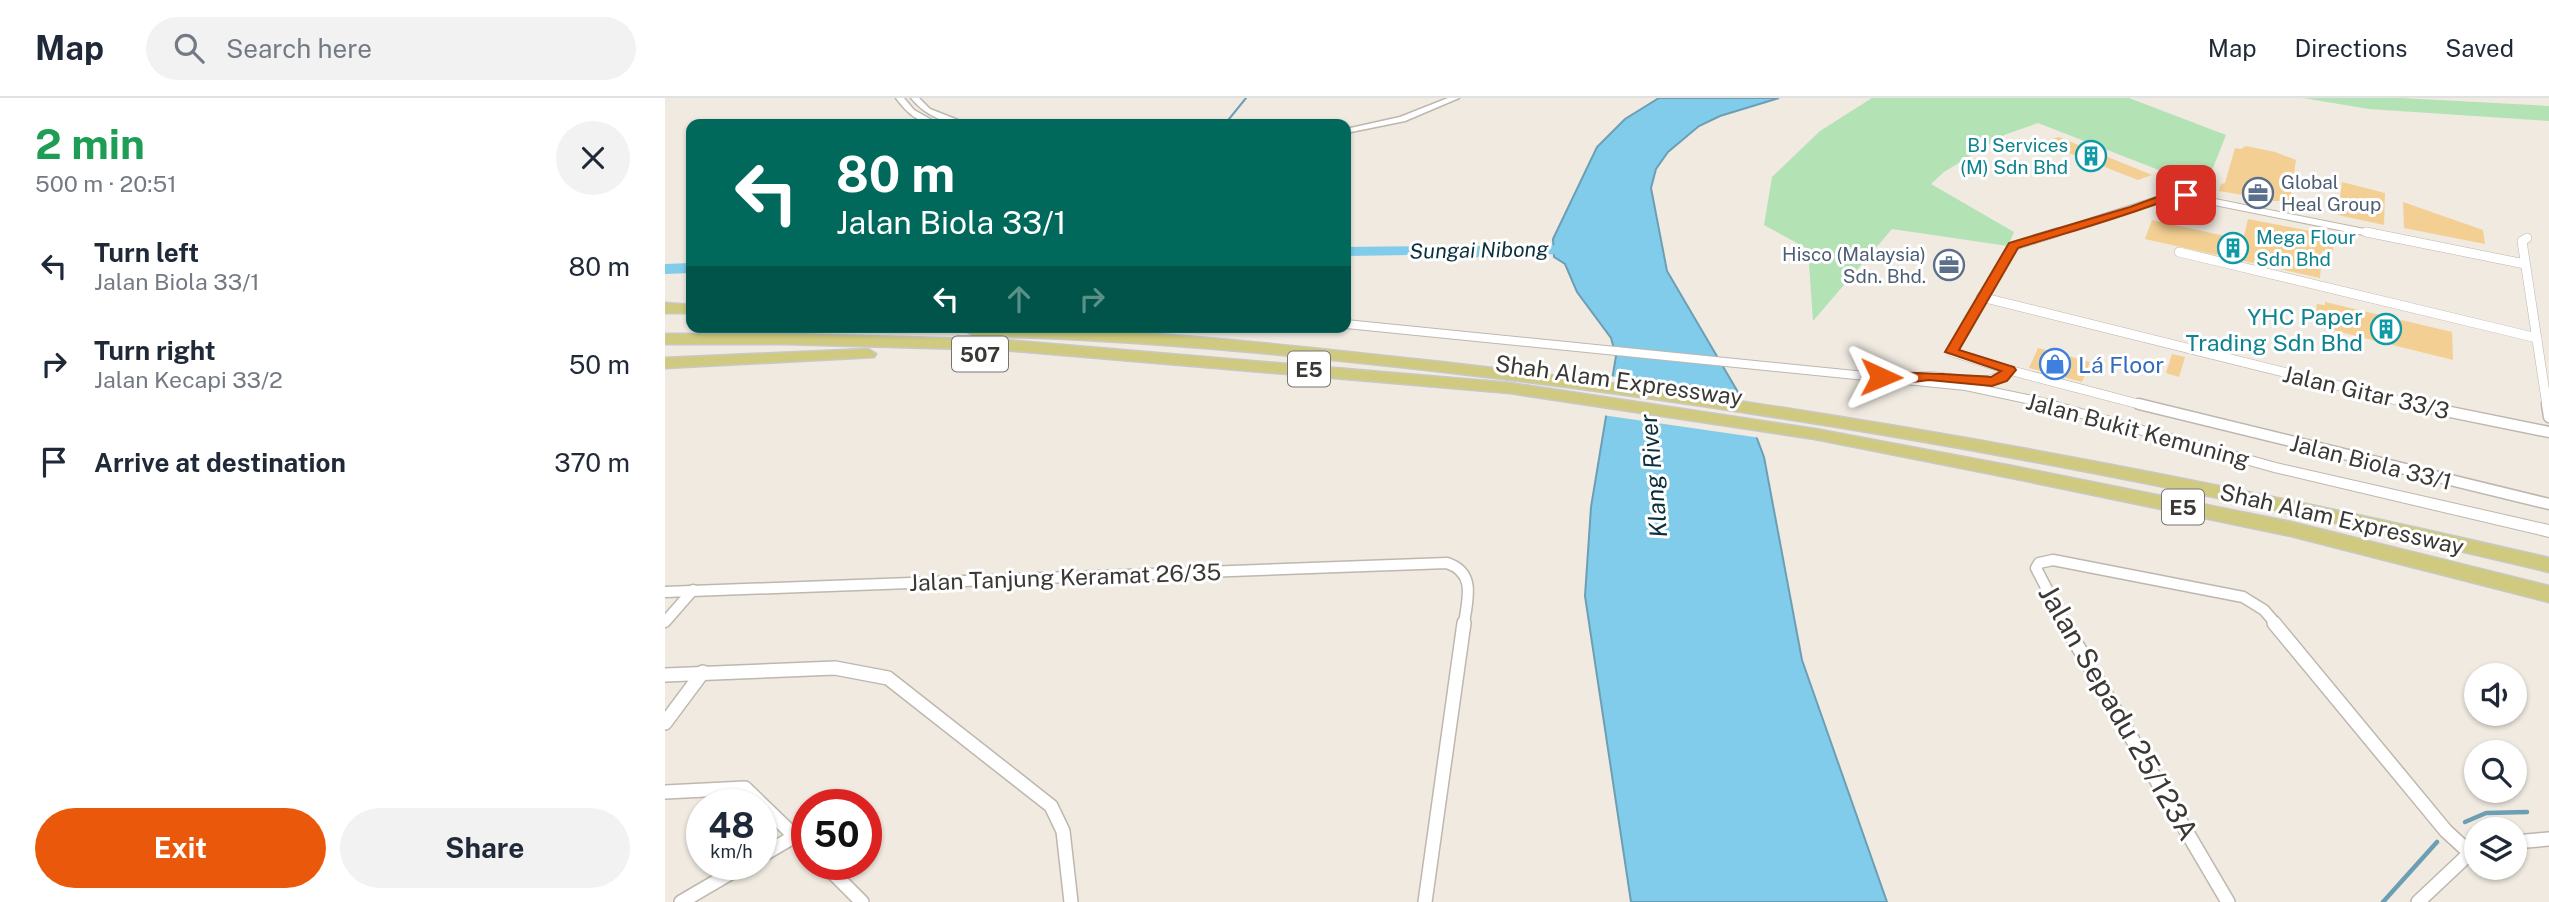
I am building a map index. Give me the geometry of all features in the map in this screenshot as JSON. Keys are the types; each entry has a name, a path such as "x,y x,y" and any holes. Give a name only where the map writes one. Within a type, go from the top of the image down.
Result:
{"highway":[{"name":"Shah Alam Expressway","path":"665,330 686,330"},
{"name":"Shah Alam Expressway","path":"1049,333 1220,343 1512,381 1820,426 2045,454 2549,565"},
{"name":"Shah Alam Expressway","path":"665,339 785,339 1004,345 1512,381"},
{"name":"507","path":"665,363 811,355 1107,352"},
{"name":"Shah Alam Expressway","path":"1820,426 2291,529 2549,594"}],"main road":[{"name":"Jalan Bukit Kemuning","path":"1351,325 1965,386 2036,401 2274,467 2549,531"}],"street":[{"path":"900,98 911,112 925,119"},
{"path":"915,98 927,110 947,119"},
{"path":"1351,128 1396,116 1440,98"},
{"path":"1351,128 1402,119 1455,98"},
{"path":"1981,297 2013,246 2175,194 2525,264"},
{"path":"2527,238 2522,241 2549,417"},
{"path":"2179,252 2537,338"},
{"name":"Jalan Biola 33/1","path":"1981,297 1952,352 2009,370 2407,472 2549,504"},
{"name":"Jalan Gitar 33/3","path":"1981,297 2382,398 2549,432"},
{"path":"1905,379 1929,376 1992,382 2003,378 2009,370"},
{"name":"Jalan Sepadu 25/123A","path":"2228,902 2057,610 2036,568 2039,563 2053,560 2243,597 2264,610 2446,831 2464,845"},
{"name":"Jalan Tanjung Keramat 26/35","path":"665,592 1434,564 1447,564 1463,570 1468,577 1469,587 1425,902"},
{"path":"665,622 693,590"},
{"path":"665,675 835,668 888,678 1051,806 1063,831 1071,902"},
{"path":"665,723 703,672"},
{"path":"665,792 745,788 791,832"},
{"path":"2527,841 2549,839"},
{"path":"2418,902 2464,860"},
{"path":"681,902 719,880"},
{"path":"840,880 862,902"}],"green space":[{"path":"1872,98 2129,98 2226,135 2205,188 2038,123 2004,135 1944,172 1931,184 2014,232 2008,246 1892,229 1813,321 1808,249 1764,225 1772,177 1820,131"},
{"path":"2303,98 2401,98 2549,106 2549,121 2369,109"}],"water":[{"name":"Klang River","path":"1659,98 1779,98 1720,116 1699,126 1668,152 1656,169 1651,188 1667,271 1742,399 1764,457 1802,660 1887,902 1631,902 1585,596 1591,507 1616,356 1611,338 1577,292 1565,264 1554,257 1553,239 1597,147 1625,119"}],"pier":[{"path":"1609,376 1743,394 1761,438 1602,415"}],"building":[{"name":"BJ Services (M) Sdn Bhd","path":"2059,137 2152,175 2138,180 2041,142"},
{"path":"2246,146 2296,160 2290,201 2266,201 2219,191 2221,184 2225,183 2235,148"},
{"path":"2342,182 2385,193 2384,225 2338,215"},
{"path":"2403,202 2483,230 2485,244 2404,228"},
{"name":"Mega Flour Sdn Bhd","path":"2248,219 2331,235 2334,238 2333,252 2322,251 2320,278 2145,239 2152,220 2243,240"},
{"name":"YHC Paper Trading Sdn Bhd","path":"2325,302 2452,332 2453,360 2320,327 2314,323 2317,304 2325,305"},
{"path":"2038,348 2090,362 2082,382 2029,368"},
{"path":"2172,354 2185,357 2179,377 2166,373"}],"waterway":[{"path":"1229,119 1246,98"},
{"name":"Sungai Nibong","path":"1351,252 1410,250 1497,253 1581,249"},
{"name":"Sungai Nibong","path":"665,269 686,268"},
{"path":"2477,817 2486,813 2527,812"},
{"path":"2383,902 2437,842"}],"place":[{"name":"BJ Services (M) Sdn Bhd","path":"2091,156"},
{"name":"Global Heal Group","path":"2258,193"},
{"name":"Mega Flour Sdn Bhd","path":"2233,248"},
{"name":"Hisco (Malaysia) Sdn. Bhd.","path":"1949,265"},
{"name":"YHC Paper Trading Sdn Bhd","path":"2386,329"},
{"name":"Lá Floor","path":"2055,364"}],"route":[{"path":"1881,377 1905,379 1929,376 1992,382 2003,378 2009,370 1952,352 1981,297 2013,246 2175,194 2186,195"}]}
